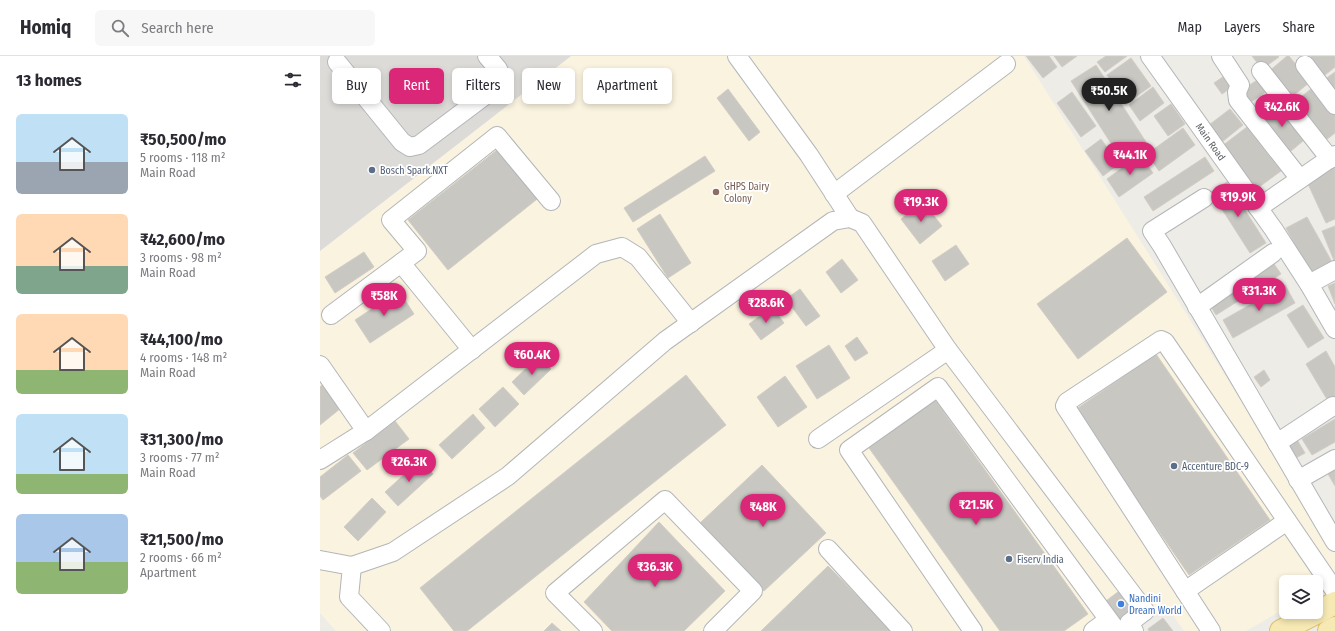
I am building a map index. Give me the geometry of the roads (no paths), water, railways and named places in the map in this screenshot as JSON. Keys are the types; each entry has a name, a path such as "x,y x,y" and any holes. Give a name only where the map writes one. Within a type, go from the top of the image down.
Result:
{"main road":[{"path":"1281,631 1335,603"},
{"path":"1329,631 1335,628"}],"street":[{"path":"337,62 402,142 410,147 419,145 499,85 502,79 498,69 487,56"},
{"path":"738,56 809,155 850,218 862,223 948,350 1145,611 1129,623 1134,631"},
{"name":"Main Road","path":"1150,56 1258,208 1309,284 1335,329"},
{"path":"1221,56 1240,85 1237,92 1238,100 1300,179"},
{"path":"834,194 1006,64"},
{"path":"1305,65 1335,105"},
{"path":"1258,208 1332,157 1261,71"},
{"path":"331,315 417,251 391,220 497,136 551,200"},
{"path":"1204,198 1152,231 1335,542"},
{"path":"320,560 352,566 393,552 508,476 665,341 833,222 850,218"},
{"path":"320,460 366,431 596,254 622,247 638,257 691,323"},
{"path":"1197,307 1273,253"},
{"path":"401,263 472,350"},
{"path":"1309,284 1335,270"},
{"path":"1211,631 1065,406 1067,402 1159,341 1165,342 1335,591"},
{"path":"818,439 948,350"},
{"path":"320,365 366,431"},
{"path":"973,631 848,450 938,388 1112,625 1093,631"},
{"path":"1277,442 1333,406"},
{"path":"1298,480 1335,459"},
{"path":"593,631 555,593 665,500 754,591 713,631"},
{"path":"1185,591 1287,521"},
{"path":"828,549 903,631"},
{"path":"352,566 349,597 381,631"}],"place":[{"name":"Bosch Spark.NXT","path":"372,170"},
{"name":"GHPS Dairy Colony","path":"716,192"},
{"name":"Accenture BDC-9","path":"1174,466"},
{"name":"Fiserv India","path":"1009,559"},
{"name":"Nandini Dream World","path":"1121,604"}]}
